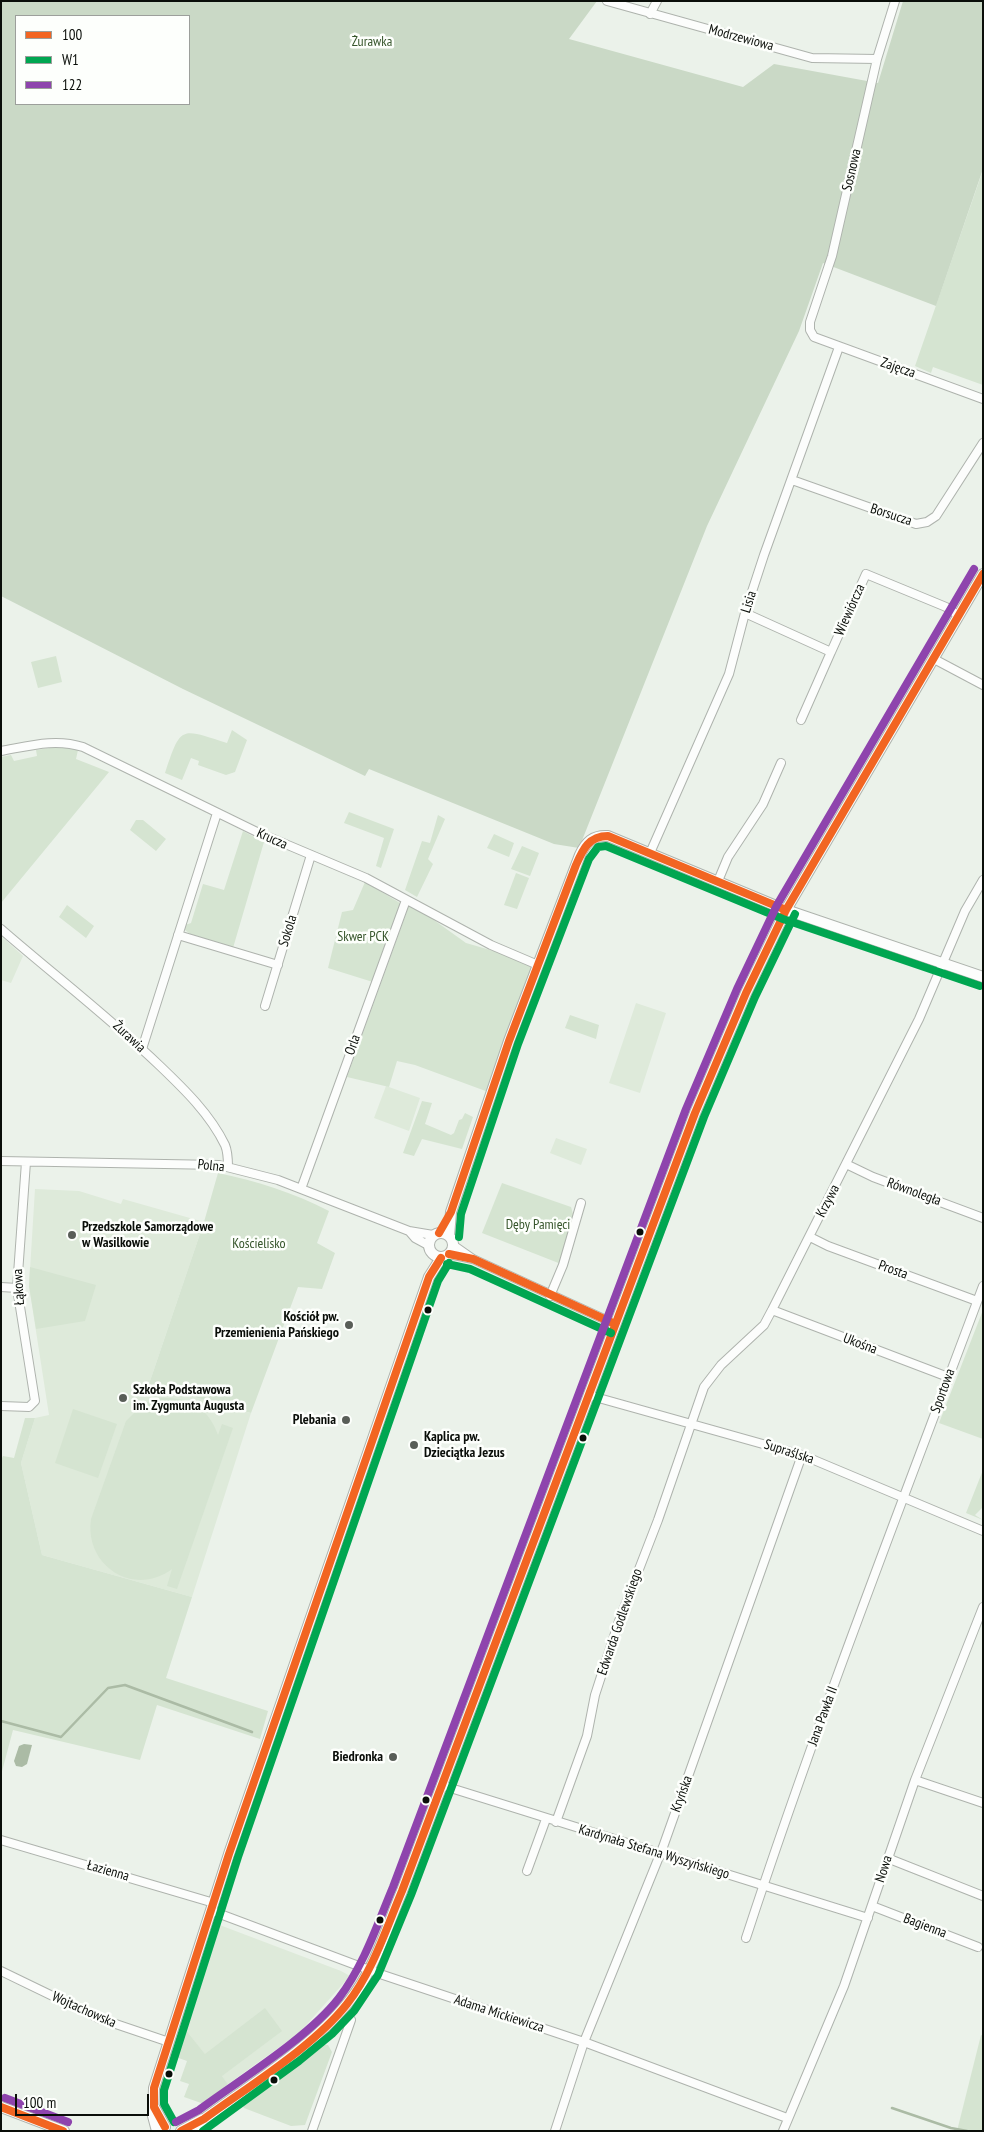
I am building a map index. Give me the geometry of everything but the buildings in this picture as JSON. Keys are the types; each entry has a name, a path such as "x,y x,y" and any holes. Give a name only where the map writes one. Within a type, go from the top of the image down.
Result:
{"main road":[{"path":"193,2131 204,2119 326,2026 352,1998 369,1970 402,1891 695,1114 754,976 786,910 983,574"},
{"path":"204,2119 180,2131 160,2130 154,2107 154,2088 229,1854 441,1245 497,1076 585,845 594,837 608,836 786,910 983,977"},
{"path":"1,2107 64,2131"}],"street":[{"name":"Modrzewiowa","path":"607,1 812,58 877,59"},
{"path":"650,14 657,1"},
{"name":"Sosnowa","path":"814,337 810,322 832,256 877,59 895,1"},
{"name":"Zajęcza","path":"814,337 983,399"},
{"name":"Lisia","path":"650,853 729,674 745,613 839,347"},
{"name":"Borsucza","path":"792,480 916,524 927,522 936,516 983,443"},
{"name":"Wiewiórcza","path":"745,613 831,652 866,574 946,607 958,615"},
{"path":"801,720 831,652"},
{"path":"934,659 983,685"},
{"name":"Krucza","path":"1,751 54,742 69,742 83,747 217,814 366,878 491,945 538,965"},
{"path":"718,881 728,857 764,804 781,763"},
{"path":"142,1049 217,814"},
{"name":"Sokola","path":"265,1006 311,856"},
{"name":"Krzywa","path":"690,1423 704,1387 721,1365 764,1325 920,1019 965,911 983,880"},
{"name":"Orla","path":"301,1189 406,900"},
{"name":"Żurawia","path":"1,929 99,1010 182,1088 206,1115 226,1146 228,1167"},
{"path":"178,935 278,965"},
{"name":"Polna","path":"1,1161 172,1163 228,1167 258,1174 409,1231 415,1238 441,1245 615,1324"},
{"name":"Łąkowa","path":"1,1406 29,1407 34,1404 35,1399 16,1288 26,1162"},
{"name":"Równoległa","path":"846,1164 873,1177 983,1218"},
{"path":"550,1296 563,1265 581,1202"},
{"name":"Prosta","path":"810,1237 828,1246 977,1301"},
{"name":"Sportowa","path":"903,1496 983,1286"},
{"path":"1,1287 16,1288"},
{"name":"Ukośna","path":"772,1310 948,1378"},
{"name":"Supraślska","path":"588,1394 802,1455 983,1531"},
{"name":"Edwarda Godlewskiego","path":"556,1822 587,1736 595,1694 616,1629 658,1520 690,1423"},
{"name":"Kryńska","path":"556,2131 584,2042 660,1854 802,1455"},
{"name":"Jana Pawła II","path":"746,1938 763,1884 903,1496"},
{"name":"Nowa","path":"783,2131 844,1986 915,1780 983,1607"},
{"path":"915,1780 983,1803"},
{"name":"Kardynała Stefana Wyszyńskiego","path":"441,1785 868,1918"},
{"path":"527,1871 546,1819"},
{"name":"Łazienna","path":"1,1840 213,1907"},
{"path":"887,1858 983,1896"},
{"name":"Bagienna","path":"872,1906 978,1947"},
{"name":"Adama Mickiewicza","path":"213,1907 369,1970 584,2042 787,2118"},
{"name":"Wojtachowska","path":"1,1971 98,2018 169,2042"},
{"path":"312,2131 351,2020"}],"shaded area":[{"path":"1,936 23,956 11,983 1,980"},
{"path":"636,1003 666,1013 640,1093 609,1083"},
{"path":"386,1086 420,1098 409,1131 374,1118"},
{"path":"556,1138 587,1149 581,1165 550,1153"},
{"name":"Szkoła Podstawowa im. Zygmunta Augusta","path":"35,1189 79,1191 121,1204 123,1199 204,1222 149,1384 251,1413 192,1597 42,1555 21,1463 35,1418 49,1415 29,1286"},
{"path":"24,1744 32,1745 27,1764 22,1767 16,1766 14,1761 19,1746"},
{"path":"217,1924 350,1976 299,2033 228,2084 182,2025"}],"green space":[{"name":"Żurawka","path":"1,1 597,1 569,39 743,87 774,64 878,83 903,1 983,1 983,169 936,306 823,263 799,331 707,526 579,848 554,844 369,769 365,776 183,689 1,596"},
{"path":"983,170 983,385 933,367 931,373 915,366"},
{"path":"56,656 62,682 38,688 31,662"},
{"path":"232,730 247,740 235,772 226,775 198,765 199,761 191,758 182,780 165,773 175,746 179,738 184,734 191,733 227,743"},
{"path":"63,746 78,750 76,759 109,772 1,903 1,757 11,755 14,761 37,756 36,750"},
{"path":"349,812 394,829 381,868 376,866 384,838 344,823"},
{"path":"438,815 445,819 428,859 433,864 417,897 405,890 422,841 430,843"},
{"path":"136,820 143,820 166,839 156,851 130,830"},
{"path":"243,831 264,842 233,948 190,934 185,930 185,925 191,923 203,884 224,890"},
{"path":"494,834 514,843 509,857 487,848"},
{"path":"522,846 539,853 530,876 511,869"},
{"path":"516,873 529,878 517,909 504,905"},
{"name":"Skwer PCK","path":"365,882 400,903 376,983 328,968 342,912 353,910"},
{"path":"406,900 466,943 525,960 536,970 491,1093 415,1065 397,1061 389,1087 347,1077 407,911"},
{"path":"67,905 94,926 86,938 59,917"},
{"path":"570,1015 599,1025 596,1039 565,1028"},
{"path":"422,1101 432,1103 425,1124 451,1135 465,1113 473,1117 462,1149 422,1139 414,1156 403,1153"},
{"name":"Kościelisko","path":"218,1173 275,1188 329,1211 317,1243 335,1253 322,1289 298,1287 251,1413 149,1384 204,1222"},
{"name":"Dęby Pamięci","path":"502,1183 571,1207 573,1214 561,1264 482,1233"},
{"path":"30,1267 96,1285 85,1321 36,1329 29,1286"},
{"path":"983,1310 983,1439 939,1423"},
{"path":"157,1398 177,1399 195,1405 208,1417 218,1435 222,1424 233,1428 177,1589 167,1586 172,1569 157,1577 142,1580 127,1578 114,1572 103,1563 95,1550 91,1536 91,1519 126,1421 142,1405"},
{"path":"73,1409 117,1424 98,1478 55,1463"},
{"path":"25,1418 35,1418 21,1463 42,1555 192,1597 166,1678 268,1711 260,1739 157,1705 140,1760 13,1730 1,1775 1,1460 3,1456 14,1458"},
{"path":"983,1470 983,1507 975,1515 983,1520 966,1513"},
{"path":"265,2008 282,2031 222,2076 228,2084 204,2104 184,2097 189,2084 180,2081 187,2061 173,2056 182,2025 205,2054"},
{"path":"981,2035 983,2036 983,2131 957,2131"},
{"path":"319,2044 328,2045 332,2052 305,2125 291,2126 244,2108 241,2103"}],"waterway":[{"path":"1,1721 61,1737 108,1688 125,1685 252,1732"},
{"path":"892,2108 951,2128 967,2131"}],"transit line":[{"name":"122","path":"176,2122 199,2110 292,2043 326,2013 339,1998 356,1972 393,1887 686,1109 737,989 777,905 974,569"},
{"name":"100","path":"181,2131 204,2119 299,2051 333,2020 347,2004 372,1964 402,1891 695,1113 746,993 786,910 983,574"},
{"name":"100","path":"439,1233 451,1212 509,1041 576,865 587,844 596,838 608,836 786,910"},
{"name":"W1","path":"459,1237 461,1214 518,1044 589,859 598,847 606,846 783,919 980,986"},
{"name":"W1","path":"203,2131 299,2061 332,2034 354,2011 378,1975 411,1895 704,1117 755,997 795,914"},
{"name":"100","path":"449,1254 473,1259 615,1324"},
{"name":"100","path":"165,2127 154,2107 154,2088 229,1854 429,1277 441,1258"},
{"name":"W1","path":"174,2122 164,2104 164,2090 238,1857 438,1281 449,1263"},
{"name":"W1","path":"447,1264 470,1269 611,1333"},
{"name":"122","path":"5,2098 68,2122"},
{"name":"100","path":"1,2107 63,2131"}],"place":[{"name":"Przedszkole Samorządowe w Wasilkowie","path":"72,1235"},
{"name":"Kościół pw. Przemienienia Pańskiego","path":"349,1325"},
{"name":"Szkoła Podstawowa im. Zygmunta Augusta","path":"123,1398"},
{"name":"Plebania","path":"346,1420"},
{"name":"Kaplica pw. Dzieciątka Jezus","path":"414,1445"},
{"name":"Biedronka","path":"393,1757"}]}
